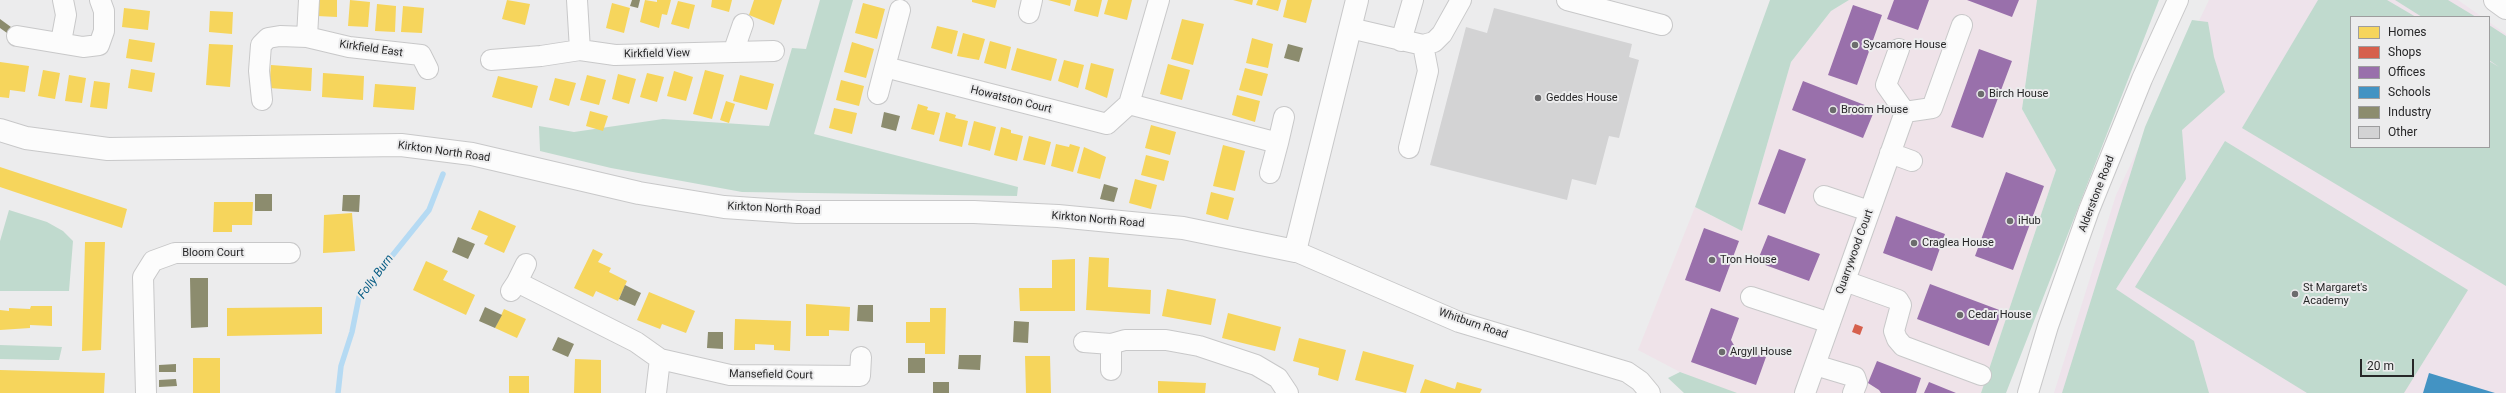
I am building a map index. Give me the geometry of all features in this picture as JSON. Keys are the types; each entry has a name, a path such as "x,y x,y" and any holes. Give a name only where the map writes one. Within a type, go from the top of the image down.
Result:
{"main road":[{"path":"1295,251 1357,0"},
{"path":"2495,0 2506,8"},
{"name":"Kirkton North Road","path":"0,130 26,138 108,149 401,145 472,154 639,193 724,207 797,212 974,212 1058,216 1183,228 1295,251"}],"street":[{"path":"61,42 66,15 62,0"},
{"path":"17,36 61,42 83,47 99,45 104,31 104,11 100,0"},
{"path":"307,37 309,0"},
{"path":"577,0 580,50"},
{"path":"1159,0 1129,104 1278,143"},
{"path":"1401,42 1413,0"},
{"path":"1350,28 1401,42 1423,45 1434,42 1442,34 1461,0"},
{"path":"1567,0 1662,25"},
{"name":"Alderstone Road","path":"2028,393 2048,326 2090,210 2142,80 2178,0"},
{"path":"878,94 900,10"},
{"path":"734,50 743,24"},
{"path":"1899,49 1886,85 1905,112 1932,108 1962,25"},
{"name":"Kirkfield East","path":"262,100 253,70 261,45 268,38 280,36 307,37 349,47 421,55 428,69"},
{"path":"1409,148 1428,71 1423,45"},
{"name":"Kirkfield View","path":"491,60 542,56 580,50 615,55 676,55 734,50 774,51"},
{"name":"Howatston Court","path":"886,67 1107,124 1129,104"},
{"name":"Quarrywood Court","path":"1805,393 1905,112"},
{"path":"1270,173 1284,117"},
{"path":"1890,153 1912,161"},
{"path":"1824,196 1869,211"},
{"name":"Whitburn Road","path":"1295,251 1459,322 1627,372 1640,381 1650,393"},
{"name":"Bloom Court","path":"146,393 143,277 153,261 175,253 290,253"},
{"name":"Mansefield Court","path":"518,279 636,342 660,359 730,375 868,376 861,357"},
{"path":"1845,281 1898,300 1901,305 1894,330 1897,340 1903,346 1981,374"},
{"path":"1751,297 1830,323"},
{"path":"1084,342 1111,344 1126,340 1166,340 1206,348 1256,365 1278,378 1288,393"},
{"path":"1111,344 1111,370"},
{"path":"656,393 660,359"},
{"path":"1815,365 1855,377 1857,383 1853,393"}],"shaded area":[{"path":"1849,0 2037,0 2022,109 2056,170 1981,393 1732,393 1680,372 1638,350 1695,207 1742,231 1791,62 1831,11"},
{"name":"St Margaret's Academy","path":"2209,0 2458,0 2481,16 2350,16 2350,148 2490,148 2490,23 2506,34 2506,393 2054,393 2116,195"}],"green space":[{"path":"820,0 853,0 814,134 1018,187 1017,196 742,192 611,168 540,151 539,126 574,132 663,119 769,126 792,48 806,49"},
{"path":"1770,0 1849,0 1831,11 1791,62 1742,231 1695,207"},
{"path":"2037,0 2159,0 2006,393 1981,393 2056,170 2022,109"},
{"path":"2318,0 2387,0 2414,16 2350,16 2350,148 2490,148 2490,62 2499,67 2490,61 2490,26 2506,36 2506,286 2242,128"},
{"path":"2395,0 2448,0 2474,16 2420,16"},
{"path":"2192,20 2208,22 2214,57 2225,92 2182,130 2186,179 2116,289 2194,341 2209,393 2062,393 2145,127"},
{"path":"2225,141 2468,290 2404,393 2307,393 2135,287"},
{"path":"9,210 47,222 63,231 73,241 69,291 0,291 0,241"},
{"path":"0,345 62,347 59,360 0,359"},
{"path":"1680,372 1737,393 1684,393 1668,378"}],"building: Homes":[{"path":"318,0 337,0 337,17 317,16"},
{"path":"350,0 370,2 368,27 348,26"},
{"path":"507,0 530,4 525,25 502,19"},
{"path":"645,0 657,2 657,0 671,0 667,15 662,14 659,28 640,22"},
{"path":"712,0 732,0 729,12 711,7"},
{"path":"754,0 782,0 774,25 749,15"},
{"path":"972,0 997,0 995,8 972,2"},
{"path":"1048,0 1071,0 1070,6"},
{"path":"1077,0 1102,0 1098,17 1074,11"},
{"path":"1108,0 1132,0 1127,20 1104,14"},
{"path":"1233,0 1253,0 1252,5"},
{"path":"1258,0 1281,0 1278,11 1256,5"},
{"path":"1287,0 1312,0 1306,23 1283,17"},
{"path":"678,1 695,5 689,29 671,24"},
{"path":"612,3 630,8 624,33 606,28"},
{"path":"863,3 885,9 877,39 855,33"},
{"path":"377,4 396,6 395,32 375,31"},
{"path":"403,6 424,8 422,33 401,32"},
{"path":"124,8 150,11 148,30 122,27"},
{"path":"210,11 233,12 232,34 209,32"},
{"path":"1182,19 1204,24 1193,65 1171,59"},
{"path":"937,26 958,31 952,54 931,48"},
{"path":"963,33 985,39 979,60 957,56"},
{"path":"1252,38 1273,44 1268,68 1246,63"},
{"path":"129,39 155,43 152,62 126,58"},
{"path":"990,41 1011,47 1006,69 984,63"},
{"path":"852,42 874,49 866,78 844,72"},
{"path":"209,44 233,45 230,87 206,85"},
{"path":"1017,48 1057,59 1051,81 1011,70"},
{"path":"1064,60 1084,65 1078,88 1058,81"},
{"path":"0,62 29,66 25,92 10,90 9,98 0,97"},
{"path":"1091,63 1114,69 1107,98 1085,89"},
{"path":"1168,64 1190,70 1182,100 1160,94"},
{"path":"271,65 312,68 311,91 269,88"},
{"path":"1245,68 1268,74 1262,96 1239,90"},
{"path":"131,69 155,73 152,92 128,88"},
{"path":"43,70 60,73 55,99 38,96"},
{"path":"705,70 724,75 712,119 693,114"},
{"path":"674,71 693,77 686,101 667,96"},
{"path":"323,73 364,76 363,100 322,97"},
{"path":"647,73 664,77 657,102 640,97"},
{"path":"618,74 636,79 629,104 612,99"},
{"path":"69,75 86,78 82,103 65,101"},
{"path":"587,75 606,80 599,105 580,100"},
{"path":"740,75 774,84 767,110 733,101"},
{"path":"498,76 538,86 532,108 492,97"},
{"path":"555,78 576,83 569,106 549,100"},
{"path":"841,80 864,86 859,106 836,100"},
{"path":"94,81 110,83 107,109 90,107"},
{"path":"375,84 416,87 414,110 373,107"},
{"path":"1237,95 1260,101 1255,122 1232,115"},
{"path":"726,101 735,104 729,123 720,120"},
{"path":"918,104 928,107 927,110 940,113 934,135 911,129"},
{"path":"834,108 857,113 852,134 829,128"},
{"path":"590,111 608,116 603,131 586,126"},
{"path":"946,112 956,115 955,118 968,121 962,147 939,141"},
{"path":"974,121 996,127 990,151 968,145"},
{"path":"1151,125 1176,132 1170,155 1145,148"},
{"path":"1001,127 1011,130 1011,133 1023,136 1017,161 994,155"},
{"path":"1029,136 1051,142 1045,165 1023,160"},
{"path":"1056,144 1069,147 1070,144 1080,147 1073,172 1051,166"},
{"path":"1223,145 1245,151 1235,191 1213,186"},
{"path":"1084,147 1106,157 1100,179 1077,173"},
{"path":"1146,155 1169,161 1164,181 1141,175"},
{"path":"0,167 127,209 122,228 0,187"},
{"path":"1135,179 1157,185 1151,209 1129,203"},
{"path":"1211,192 1234,198 1228,220 1206,214"},
{"path":"214,202 253,202 252,225 232,225 232,232 213,232"},
{"path":"479,210 516,226 504,253 484,244 488,236 471,229"},
{"path":"352,213 355,251 323,253 324,215"},
{"path":"85,242 105,242 101,350 82,351"},
{"path":"593,249 603,254 598,262 611,268 609,272 627,281 618,301 596,291 593,297 574,288"},
{"path":"1089,257 1109,258 1108,287 1151,290 1150,314 1086,310"},
{"path":"1075,259 1075,311 1020,311 1019,288 1052,288 1052,260"},
{"path":"426,261 448,271 443,280 475,295 466,315 413,290"},
{"path":"1167,289 1216,299 1211,325 1162,316"},
{"path":"649,292 695,311 686,333 662,324 660,329 637,320"},
{"path":"806,304 850,307 849,331 829,330 829,336 806,336"},
{"path":"31,306 52,306 52,326 30,325 30,328 0,330 0,310 9,311 9,308 30,309"},
{"path":"322,307 322,334 227,336 227,308"},
{"path":"930,308 946,308 945,354 925,354 925,343 906,343 906,322 930,322"},
{"path":"504,309 526,319 517,338 495,328"},
{"path":"1228,313 1281,327 1275,351 1222,338"},
{"path":"735,319 791,321 790,351 774,350 774,345 755,344 755,350 734,350"},
{"path":"1299,338 1346,350 1338,381 1318,375 1319,368 1293,361"},
{"path":"1363,351 1414,365 1406,393 1355,380"},
{"path":"1025,356 1050,356 1051,393 1026,393"},
{"path":"193,358 220,358 220,393 193,393"},
{"path":"575,359 601,360 601,393 574,393"},
{"path":"0,370 105,373 104,393 0,393"},
{"path":"509,376 529,376 529,393 509,393"},
{"path":"1425,379 1455,389 1457,382 1482,389 1480,393 1420,393"},
{"path":"1158,381 1206,383 1205,393 1158,393"}],"building: Shops":[{"path":"1855,324 1863,327 1860,335 1852,332"}],"building: Offices":[{"path":"1894,0 1929,0 1918,30 1887,19"},
{"path":"1967,0 2019,0 2012,17"},
{"name":"Sycamore House","path":"1853,5 1882,15 1857,85 1828,75"},
{"name":"Birch House","path":"1979,49 2012,61 1983,138 1951,127"},
{"name":"Broom House","path":"1803,81 1875,109 1863,138 1792,110"},
{"path":"1779,149 1806,159 1785,214 1758,204"},
{"name":"iHub","path":"2006,172 2044,186 2013,270 1975,256"},
{"name":"Craglea House","path":"1896,216 1945,234 1932,271 1883,253"},
{"name":"Tron House","path":"1704,228 1739,241 1720,292 1685,280"},
{"path":"1768,235 1820,254 1809,281 1757,262"},
{"name":"Cedar House","path":"1930,284 2002,311 1989,346 1917,319"},
{"name":"Argyll House","path":"1711,308 1739,318 1731,340 1735,347 1766,357 1756,385 1691,362"},
{"path":"1877,361 1921,378 1916,393 1881,393 1868,383"},
{"path":"1929,382 1956,393 1924,393"}],"building: Schools":[{"path":"2429,373 2495,393 2423,393"}],"building: Industry":[{"path":"632,0 640,0 638,8 630,6"},
{"path":"0,19 11,27 7,33 0,28"},
{"path":"1288,44 1303,48 1299,62 1284,58"},
{"path":"884,112 900,116 896,131 881,127"},
{"path":"1104,184 1118,188 1114,202 1100,199"},
{"path":"255,194 272,194 272,211 255,211"},
{"path":"343,195 360,195 359,212 342,211"},
{"path":"458,237 475,244 468,259 452,252"},
{"path":"190,278 208,278 208,327 191,328"},
{"path":"625,285 641,293 635,306 619,299"},
{"path":"858,305 873,305 873,322 857,321"},
{"path":"485,307 502,315 495,328 479,321"},
{"path":"1014,321 1029,322 1028,343 1013,342"},
{"path":"708,332 723,332 723,349 707,348"},
{"path":"558,337 574,344 568,357 552,350"},
{"path":"959,355 981,355 980,370 958,369"},
{"path":"908,358 925,358 925,373 908,373"},
{"path":"176,364 176,372 159,372 159,365"},
{"path":"176,379 177,386 159,387 159,380"},
{"path":"933,382 949,382 949,393 933,393"}],"building: Other":[{"name":"Geddes House","path":"1494,8 1632,44 1629,57 1639,60 1619,138 1609,136 1596,185 1572,179 1567,200 1430,165 1466,27 1487,33"}],"waterway":[{"name":"Folly Burn","path":"338,393 341,366 352,332 359,297 429,210 443,174"}],"place":[{"name":"Sycamore House","path":"1855,45"},
{"name":"Birch House","path":"1981,94"},
{"name":"Geddes House","path":"1538,98"},
{"name":"Broom House","path":"1833,110"},
{"name":"iHub","path":"2010,221"},
{"name":"Craglea House","path":"1914,243"},
{"name":"Tron House","path":"1712,260"},
{"name":"St Margaret's Academy","path":"2295,294"},
{"name":"Cedar House","path":"1960,315"},
{"name":"Argyll House","path":"1722,352"}]}
